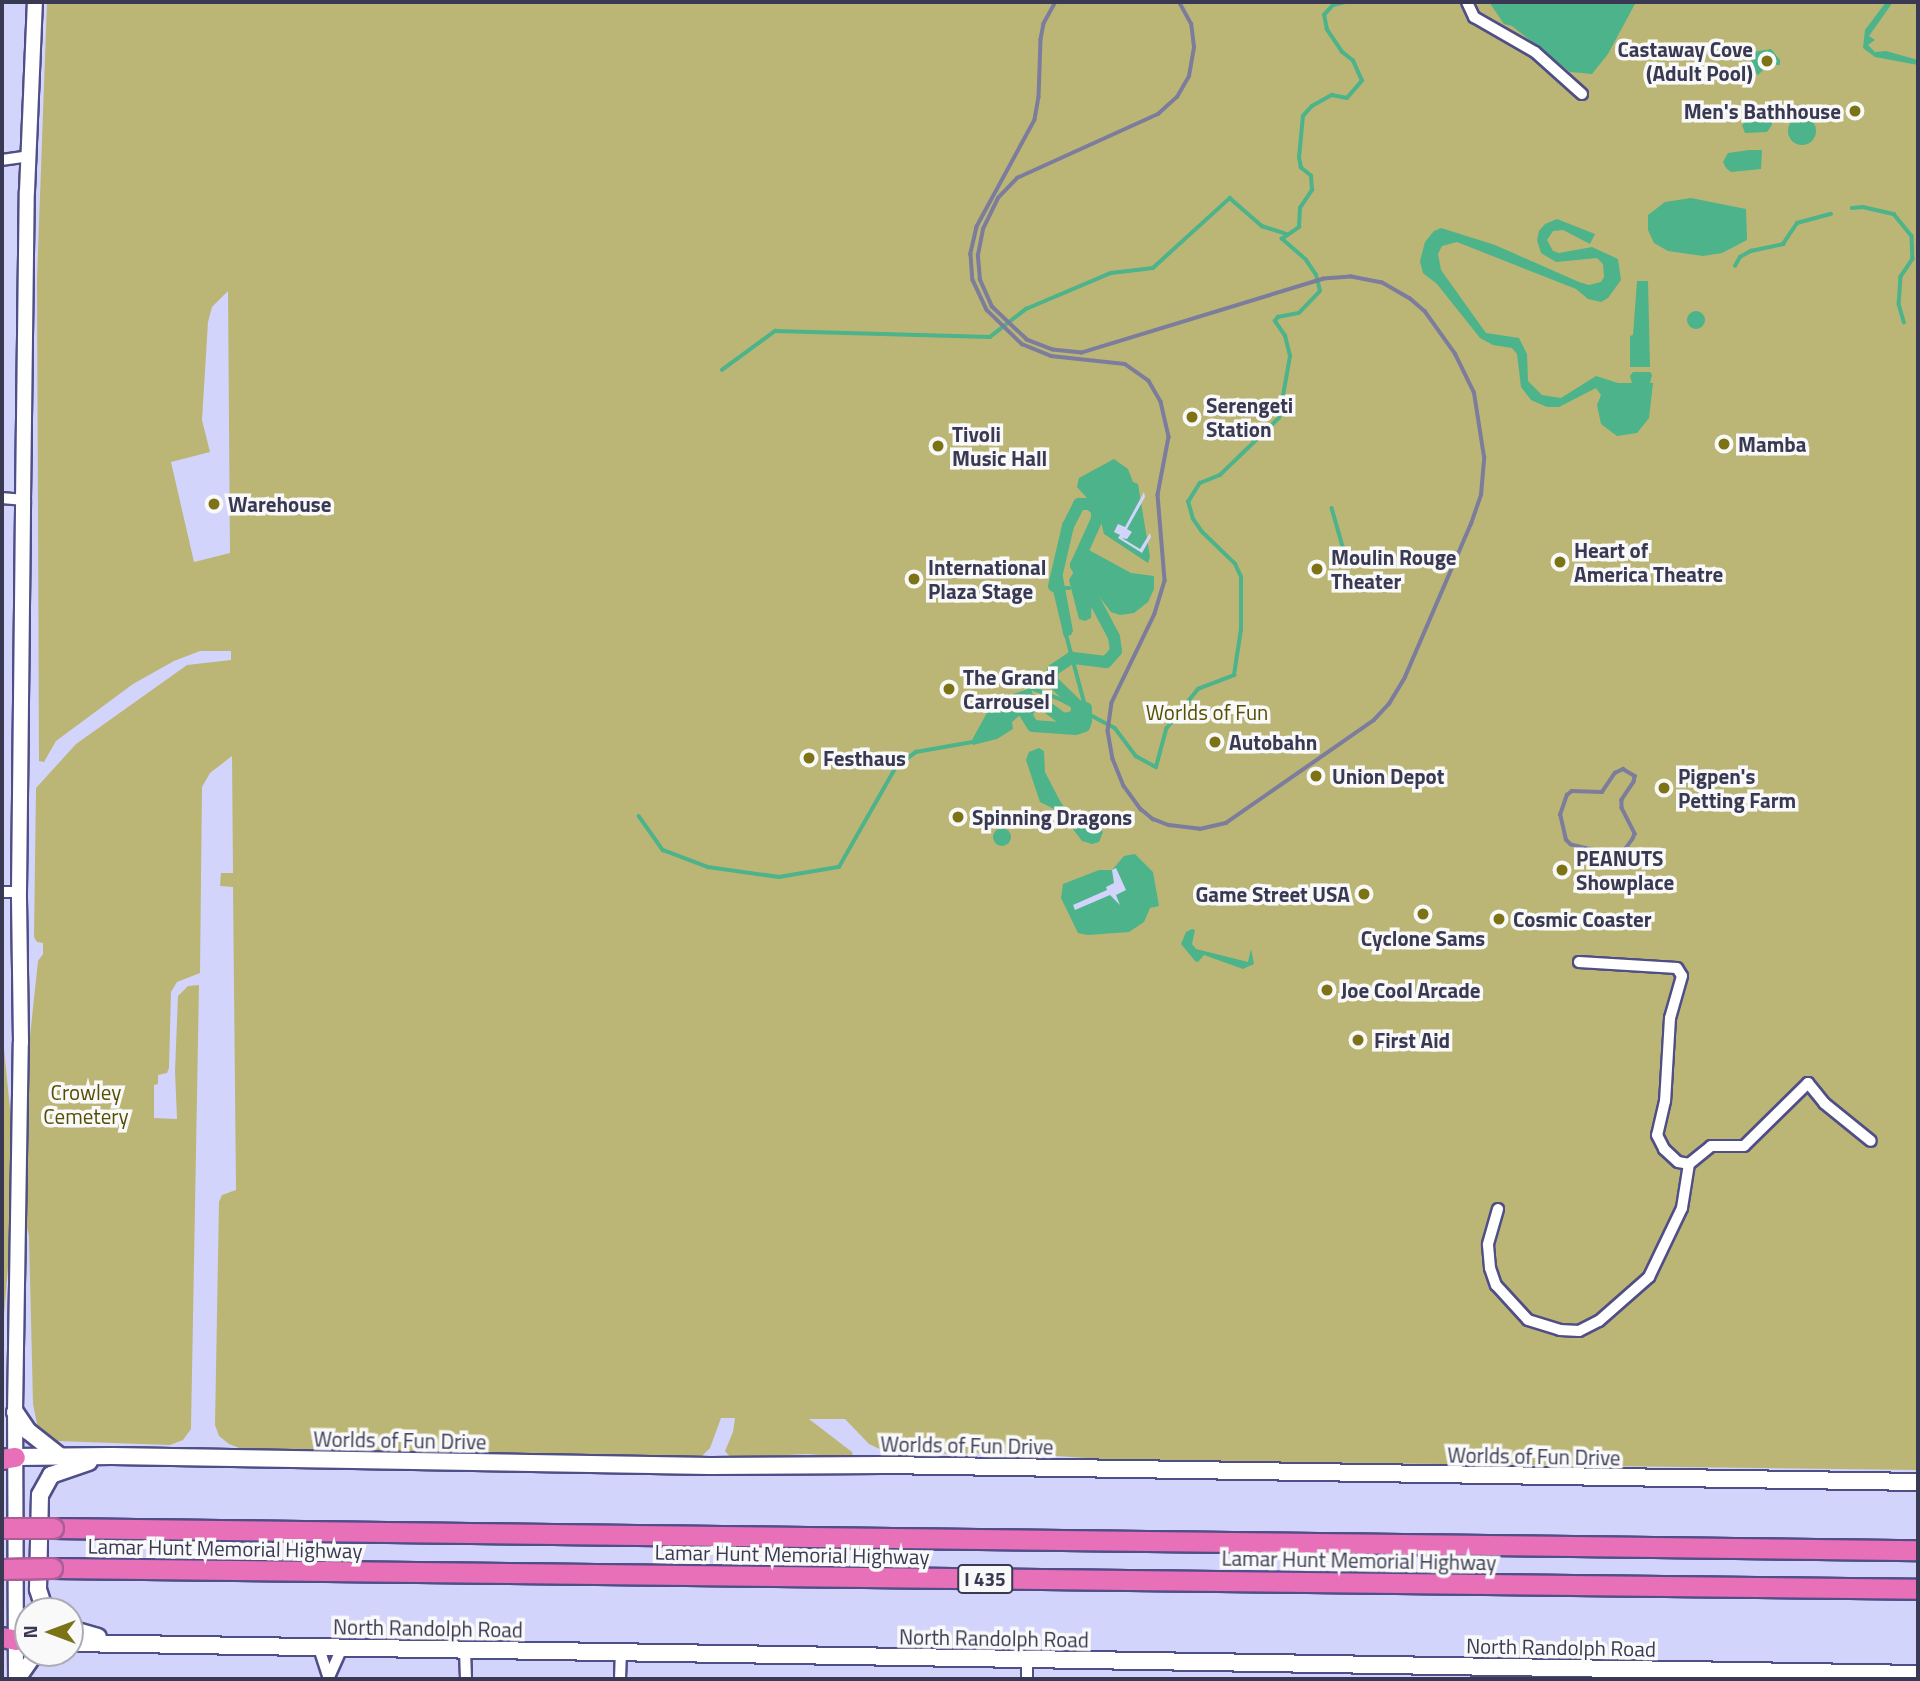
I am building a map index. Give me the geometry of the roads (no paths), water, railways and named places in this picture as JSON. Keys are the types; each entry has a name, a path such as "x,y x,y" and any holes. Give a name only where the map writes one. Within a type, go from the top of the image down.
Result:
{"highway":[{"name":"Lamar Hunt Memorial Highway","path":"2,1528 1918,1550"},
{"name":"Lamar Hunt Memorial Highway","path":"2,1569 1918,1589"}],"main road":[{"path":"15,1412 28,1432 61,1457"},
{"path":"42,1597 38,1576 40,1495 45,1483 51,1475 66,1468 112,1456"},
{"name":"Worlds of Fun Drive","path":"8,1458 112,1456 1918,1482"},
{"path":"84,1633 125,1643"},
{"name":"North Randolph Road","path":"84,1643 1027,1660 1410,1673 1910,1676"}],"street":[{"path":"14,1614 8,1458 15,1412 21,1042 19,892 23,500 34,2"},
{"path":"1467,2 1474,17 1535,52 1583,94"},
{"path":"2,160 29,156"},
{"path":"2,498 23,500"},
{"path":"2,892 19,892"},
{"path":"1579,962 1676,968 1682,976 1670,1018 1665,1101 1657,1135 1664,1149 1678,1162 1689,1164"},
{"path":"1498,1209 1488,1245 1490,1268 1496,1285 1528,1320 1560,1330 1579,1331 1599,1321 1649,1276 1682,1208 1689,1164 1712,1146 1744,1146 1808,1083 1824,1103 1871,1141"},
{"path":"319,1648 330,1678"},
{"path":"330,1678 342,1648"},
{"path":"465,1650 466,1679"},
{"path":"620,1679 621,1653"},
{"path":"1027,1660 1027,1679"}],"waterway":[{"path":"1031,688 1062,700 1115,728 1136,756 1156,767 1166,729 1198,689 1234,675 1241,629 1241,577 1235,564 1202,532 1193,519 1188,502 1200,483 1220,475 1279,418 1290,356 1285,336 1275,321 1278,317 1299,313 1320,291 1316,275 1306,260 1282,239 1299,227 1300,208 1312,190 1311,176 1301,168 1299,158 1303,116 1312,106 1332,95 1347,98 1362,81 1353,61 1342,52 1327,30 1324,15 1333,5 1345,2"},
{"path":"722,370 775,331 990,337 1026,309 1111,273 1153,268 1230,198 1262,226 1287,234"},
{"path":"1852,208 1863,207 1894,214 1912,236 1913,259 1901,277 1899,304 1904,322"},
{"path":"1735,266 1740,257 1751,251 1783,244 1797,223 1831,214"},
{"path":"1054,586 1068,526 1079,504 1090,504 1097,510 1097,519 1076,565 1114,637 1116,651 1106,662 1071,658 1053,670 1052,681 1078,706 1075,717 1063,719 1043,704 1031,706 1026,715 1033,726 1076,729 1084,726 1086,708"},
{"path":"1332,508 1346,557 1353,560"},
{"path":"1064,588 1069,588"},
{"path":"1066,633 1086,708"},
{"path":"639,816 663,850 708,867 779,877 839,867 896,767 916,752 972,742"}],"railway":[{"path":"1056,2 1044,24 1041,40 1039,97 1035,120 977,227 971,254 973,280 987,310 1022,344 1051,356 1125,364 1149,381 1161,402 1169,437 1158,495 1165,581 1155,614 1112,703 1108,731 1113,759 1124,786 1141,809 1153,819 1169,825 1200,829 1226,823 1374,720 1389,704 1405,677 1471,524 1481,495 1484,457 1474,393 1455,354 1425,312 1410,299 1382,283 1351,277 1324,279 1082,353 1053,350 1027,340 992,307 980,280 978,255 983,229 998,198 1017,178 1158,114 1177,97 1189,76 1194,47 1191,24 1179,2"},
{"path":"1623,769 1635,776 1622,800 1622,808 1635,834 1633,839 1625,850 1614,855 1571,845 1566,840 1560,815 1567,795 1572,791 1602,792 1615,773 1623,769"}],"place":[{"name":"Castaway Cove (Adult Pool)","path":"1767,61"},
{"name":"Men's Bathhouse","path":"1855,111"},
{"name":"Serengeti Station","path":"1192,417"},
{"name":"Mamba","path":"1724,444"},
{"name":"Tivoli Music Hall","path":"938,446"},
{"name":"Warehouse","path":"214,504"},
{"name":"Heart of America Theatre","path":"1560,562"},
{"name":"Moulin Rouge Theater","path":"1317,569"},
{"name":"International Plaza Stage","path":"914,579"},
{"name":"The Grand Carrousel","path":"949,689"},
{"name":"Autobahn","path":"1215,742"},
{"name":"Festhaus","path":"809,758"},
{"name":"Union Depot","path":"1316,776"},
{"name":"Pigpen's Petting Farm","path":"1664,788"},
{"name":"Spinning Dragons","path":"958,817"},
{"name":"PEANUTS Showplace","path":"1562,870"},
{"name":"Game Street USA","path":"1364,894"},
{"name":"Cyclone Sams","path":"1423,914"},
{"name":"Cosmic Coaster","path":"1499,919"},
{"name":"Joe Cool Arcade","path":"1327,990"},
{"name":"First Aid","path":"1358,1040"}],"park label":[{"name":"Worlds of Fun","path":"1207,712"},
{"name":"Crowley Cemetery","path":"86,1104"}]}
